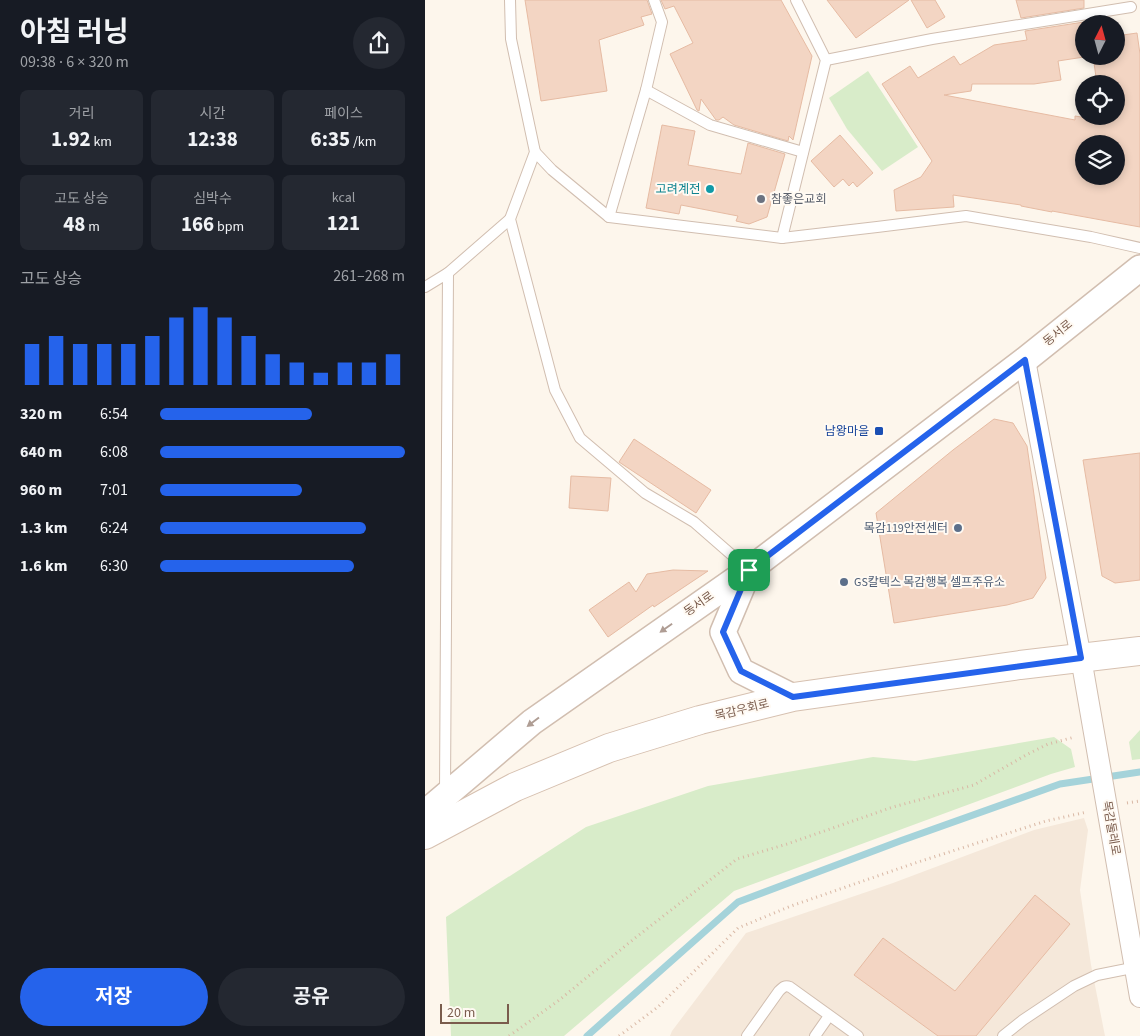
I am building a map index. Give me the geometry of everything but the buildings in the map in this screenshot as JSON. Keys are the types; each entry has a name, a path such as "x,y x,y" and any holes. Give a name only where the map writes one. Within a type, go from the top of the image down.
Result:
{"main road":[{"name":"목감우회로","path":"425,835 515,787 609,748 700,720 793,697 1140,651"}],"street":[{"name":"동서로","path":"425,813 532,722 749,570 1137,274"},
{"path":"1025,360 1081,658"},
{"path":"749,570 723,632 741,671 793,697"},
{"name":"목감둘레로","path":"1081,658 1138,967 1140,998"}],"lane":[{"path":"510,0 511,39 535,152 552,170 609,217 782,238 966,216 1091,237 1140,248"},
{"path":"609,217 646,90 661,22 654,0"},
{"path":"782,238 826,60 796,0"},
{"path":"826,60 932,39 1133,5"},
{"path":"646,90 710,125 803,152"},
{"path":"425,287 448,274 510,218 535,152"},
{"path":"510,218 555,390 580,438 645,493 694,522 749,570"},
{"path":"445,796 448,274"},
{"path":"1003,1036 1031,1014 1074,986 1097,975 1138,967"},
{"path":"747,1036 783,986 790,987 858,1036"},
{"path":"815,1036 829,1016"}],"path":[{"path":"509,1036 558,1001 635,938 737,859 787,844 893,807 975,785 1026,755 1049,744 1095,733"},
{"path":"619,1036 658,1008 738,928 791,906 934,857 1046,821 1107,807"}],"shaded area":[{"path":"1084,818 1088,830 1080,890 1091,965 1105,1036 670,1036 746,933 893,883 1034,830"}],"green space":[{"path":"868,71 918,147 882,171 847,129 829,98"},
{"path":"1140,730 1140,759 1132,760 1129,742"},
{"path":"1054,737 1071,749 1075,767 1051,774 734,891 564,1036 451,1036 446,917 586,827 708,786 873,757 915,761"}],"waterway":[{"path":"587,1036 738,902 900,841 1060,784 1140,772"}],"place":[{"name":"고려계전","path":"710,189"},
{"name":"참좋은교회","path":"761,199"},
{"name":"남왕마을","path":"879,431"},
{"name":"목감119안전센터","path":"958,528"},
{"name":"GS칼텍스 목감행복 셀프주유소","path":"844,582"}],"route":[{"path":"1025,360 1081,658 793,697 741,671 723,632 749,570 1025,360"}]}
